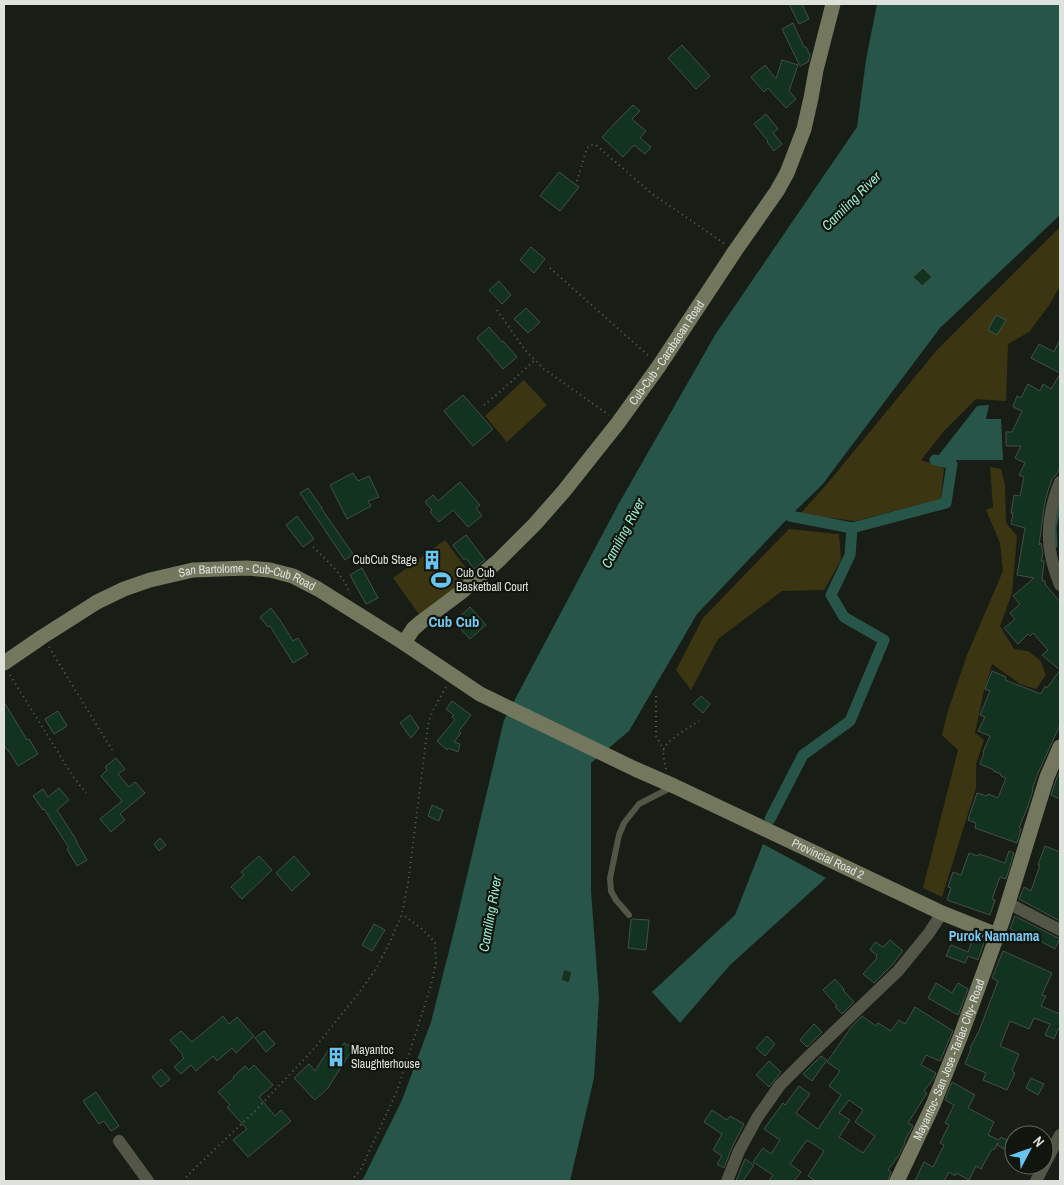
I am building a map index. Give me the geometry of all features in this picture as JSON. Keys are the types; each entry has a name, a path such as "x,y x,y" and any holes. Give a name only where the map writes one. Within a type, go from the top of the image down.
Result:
{"street":[{"name":"Cub-Cub - Carabaoan Road","path":"404,643 421,622 466,588 518,542 564,491 618,423 659,366 777,192 794,156 806,121 816,70 833,4"},
{"path":"1060,482 1048,527 1048,539 1051,558 1060,585"},
{"name":"San Bartolome - Cub-Cub Road","path":"6,668 42,637 97,602 124,589 150,580 193,570 247,568 270,570 293,576 318,589 480,694"},
{"name":"Provincial Road 2","path":"480,694 942,913 997,935"},
{"path":"997,935 1038,803 1060,747"},
{"path":"1008,903 1060,930"},
{"path":"727,1181 739,1150 766,1103 810,1055 898,971 942,913"},
{"name":"Mayantoc- San Jose -Tarlac City- Road","path":"896,1181 922,1129 944,1077 997,935"},
{"path":"1036,1181 1060,1135"},
{"path":"119,1141 148,1181"}],"lane":[{"path":"629,915 611,891 610,878 619,836 624,823 639,804 672,785"}],"path":[{"path":"577,181 587,148 591,145 598,146 651,193 735,252"},
{"path":"550,268 659,366"},
{"path":"497,310 525,350 535,360 554,377 618,423"},
{"path":"484,406 535,360"},
{"path":"313,547 339,573 347,585 357,613"},
{"path":"42,637 112,750"},
{"path":"6,668 72,775 86,793"},
{"path":"183,1181 299,1065 327,1034 377,967 402,914 408,883 428,724 437,702 454,677"},
{"path":"656,696 656,736 664,750"},
{"path":"672,785 664,760 664,750 670,741 699,721"},
{"path":"352,1181 361,1169 397,1091 430,989 436,963 435,942 421,928 402,914"}],"shaded area":[{"path":"1060,227 1060,286 1050,304 1029,332 1008,344 1006,401 976,399 944,431 921,460 944,468 941,499 855,521 800,514 937,350"},
{"path":"524,380 547,405 507,442 485,416"},
{"path":"990,467 1001,469 1005,485 1006,523 1017,536 1012,593 1000,626 1014,649 1028,651 1040,660 1046,675 1036,689 1020,684 992,664 975,733 984,740 976,764 976,788 942,897 923,888 958,750 942,735 967,655 1003,571 1000,543 986,510 993,507"},
{"path":"789,529 839,534 841,560 824,590 782,591 718,639 691,690 676,670 703,618"},
{"path":"445,540 474,579 421,617 393,578"}],"water":[{"name":"Camiling River","path":"877,4 1060,4 1060,215 940,328 822,485 697,614 629,731 591,763 591,891 599,998 594,1078 570,1181 361,1181 402,1100 431,1022 504,720 618,505 715,335 857,127 866,60"},
{"path":"989,405 986,419 1001,419 1003,460 935,460 977,406"},
{"path":"763,844 826,878 730,965 680,1023 652,992 735,915"}],"building":[{"path":"789,4 802,4 809,19 799,24"},
{"path":"793,23 804,47 806,47 810,55 808,62 800,66 782,29"},
{"path":"682,45 710,76 696,89 668,58"},
{"path":"782,60 798,65 789,91 796,99 786,108 768,88 764,92 751,77 765,65 776,79"},
{"path":"633,105 640,111 632,119 646,131 640,138 651,147 645,154 634,145 623,157 602,137"},
{"path":"766,114 778,129 773,133 782,144 774,151 754,124"},
{"path":"559,172 579,187 560,211 540,196"},
{"path":"531,247 545,259 534,273 520,260"},
{"path":"923,268 932,277 922,286 913,277"},
{"path":"499,281 511,295 502,304 489,290"},
{"path":"526,308 540,322 528,333 514,319"},
{"path":"996,315 1006,320 997,335 988,330"},
{"path":"489,327 517,357 503,369 477,338"},
{"path":"1060,339 1060,373 1031,358 1039,344 1054,352"},
{"path":"1060,374 1060,467 1052,479 1047,494 1039,545 1041,543 1043,554 1041,561 1044,561 1042,580 1045,581 1045,584 1060,602 1060,670 1042,655 1048,650 1033,633 1030,636 1028,634 1018,644 1004,628 1015,619 1010,613 1020,604 1013,596 1034,578 1017,575 1025,528 1011,524 1013,513 1011,513 1014,495 1020,496 1024,477 1019,475 1025,463 1015,458 1021,446 1006,446 1006,432 1012,432 1022,411 1013,407 1017,396 1021,398 1028,384 1040,391 1043,384 1051,389"},
{"path":"463,395 493,429 473,446 444,411"},
{"path":"353,473 358,481 369,476 379,497 368,501 371,506 347,519 330,485"},
{"path":"460,482 480,505 476,508 482,516 468,527 453,510 439,522 430,512 432,510 425,502 433,495 438,501"},
{"path":"308,488 353,554 345,560 300,493"},
{"path":"297,516 314,539 303,547 286,525"},
{"path":"466,535 485,560 474,569 466,558 464,560 453,545"},
{"name":"CubCub Stage","path":"433,552 440,561 430,568 424,559"},
{"path":"362,568 378,598 366,604 350,575"},
{"path":"470,607 486,625 470,639 454,622"},
{"path":"271,608 293,641 298,638 308,654 293,663 270,626 268,627 260,617"},
{"path":"1060,670 1060,725 1038,773 1019,828 1021,829 1017,843 975,828 976,823 968,820 977,793 987,796 988,794 998,798 1006,778 980,764 990,736 978,731 985,717 980,715 990,691 985,689 992,671 1006,677 1005,680 1041,694 1045,686 1047,688"},
{"path":"701,696 710,704 703,713 693,704"},
{"path":"452,701 471,715 459,731 461,733 454,742 460,744 458,752 448,748 447,750 437,741 455,720 452,717 454,715 446,709"},
{"path":"4,702 27,740 29,739 38,754 18,766 4,745"},
{"path":"58,711 67,726 54,734 45,719"},
{"path":"410,715 419,728 411,738 400,723"},
{"path":"116,758 125,769 118,774 129,787 135,782 145,793 120,814 125,820 111,832 100,819 122,801 101,776 107,770 105,767"},
{"path":"1060,771 1060,799 1051,795"},
{"path":"59,788 69,800 57,810 87,860 77,866 67,849 69,848 44,809 33,796 43,789 48,797"},
{"path":"432,805 443,810 439,821 428,816"},
{"path":"160,838 166,845 159,851 154,844"},
{"path":"1045,846 1060,852 1060,921 1019,899 1024,887 1031,891"},
{"path":"1009,851 1014,853 1006,879 1000,877 992,899 995,900 990,915 947,900 951,888 948,887 953,872 961,875 969,853 978,856 979,854 1005,863"},
{"path":"259,856 272,870 242,899 231,887 244,875 241,872"},
{"path":"294,856 310,874 292,891 276,873"},
{"path":"1015,916 1060,938 1055,949 1027,934 1027,936 1010,929"},
{"path":"632,919 649,920 646,950 628,948"},
{"path":"374,924 385,930 372,951 362,945"},
{"path":"974,936 985,940 978,960 968,956 965,963 946,956 951,945 968,952"},
{"path":"890,940 903,951 874,983 863,974 877,958 877,955 870,950 875,942 883,947"},
{"path":"1003,951 1052,973 1042,995 1046,996 1041,1006 1060,1014 1060,1030 1058,1029 1054,1039 1045,1035 1050,1024 1034,1018 1029,1029 1010,1021 1000,1046 1019,1054 1012,1071 1015,1073 1007,1090 983,1080 986,1073 965,1064 998,981 992,978"},
{"path":"564,969 572,972 569,983 561,980"},
{"path":"835,979 854,1002 842,1014 823,990"},
{"path":"936,983 952,993 958,983 968,989 958,1015 928,998"},
{"path":"915,1007 953,1031 940,1061 926,1055 921,1065 936,1073 924,1091 927,1093 908,1123 913,1126 899,1155 888,1170 891,1172 888,1181 816,1181 808,1176 824,1151 807,1140 790,1164 801,1172 794,1181 769,1181 773,1175 753,1162 763,1148 771,1154 780,1140 764,1129 783,1103 785,1105 799,1086 810,1094 796,1113 818,1129 841,1095 829,1086 840,1071 827,1062 852,1026 862,1016 876,1026 878,1023 891,1031 899,1020 905,1024","holes":["849,1100 863,1110 855,1122 875,1136 863,1153 839,1137 850,1120 839,1113"]},
{"path":"223,1016 229,1024 237,1017 254,1036 236,1053 232,1048 217,1061 213,1056 196,1071 191,1065 181,1074 174,1067 184,1058 170,1040 181,1031 192,1042"},
{"path":"814,1024 822,1032 807,1047 800,1040"},
{"path":"264,1031 275,1044 266,1052 255,1038"},
{"path":"767,1036 775,1044 765,1056 756,1048"},
{"path":"344,1043 353,1048 328,1088 315,1100 294,1078 309,1064 315,1071 331,1046 338,1050"},
{"path":"821,1056 827,1060 812,1081 803,1074"},
{"path":"769,1061 781,1072 769,1087 756,1075"},
{"path":"254,1065 273,1085 259,1097 275,1116 281,1110 291,1121 248,1157 233,1140 247,1129 227,1107 230,1105 218,1092 245,1066 249,1070"},
{"path":"161,1069 170,1079 161,1087 152,1077"},
{"path":"1031,1078 1044,1084 1038,1095 1026,1088"},
{"path":"952,1082 975,1095 968,1108 994,1122 988,1135 999,1140 1001,1137 1004,1139 1004,1149 997,1145 998,1143 994,1150 992,1149 981,1169 976,1166 969,1180 956,1173 955,1176 949,1172 944,1181 915,1181 924,1162 933,1167 944,1145 940,1143 949,1125 945,1123 954,1105 945,1100"},
{"path":"96,1092 119,1126 111,1131 104,1121 99,1124 83,1101"},
{"path":"712,1110 727,1120 730,1116 744,1124 724,1168 717,1164 722,1156 713,1150 722,1134 704,1122"},
{"path":"745,1159 754,1165 743,1181 736,1181"}],"waterway":[{"path":"852,528 946,503 952,464 935,460"},
{"path":"1056,546 1055,527 1060,505"},
{"path":"770,819 803,755 850,721 884,640 844,617 831,595 850,555 852,528 790,516"}],"place":[{"name":"CubCub Stage","path":"432,560"},
{"name":"Cub Cub Basketball Court","path":"441,580"},
{"name":"Mayantoc Slaughterhouse","path":"336,1057"}],"district":[{"name":"Cub Cub","path":"454,621"},
{"name":"Purok Namnama","path":"994,936"}]}
